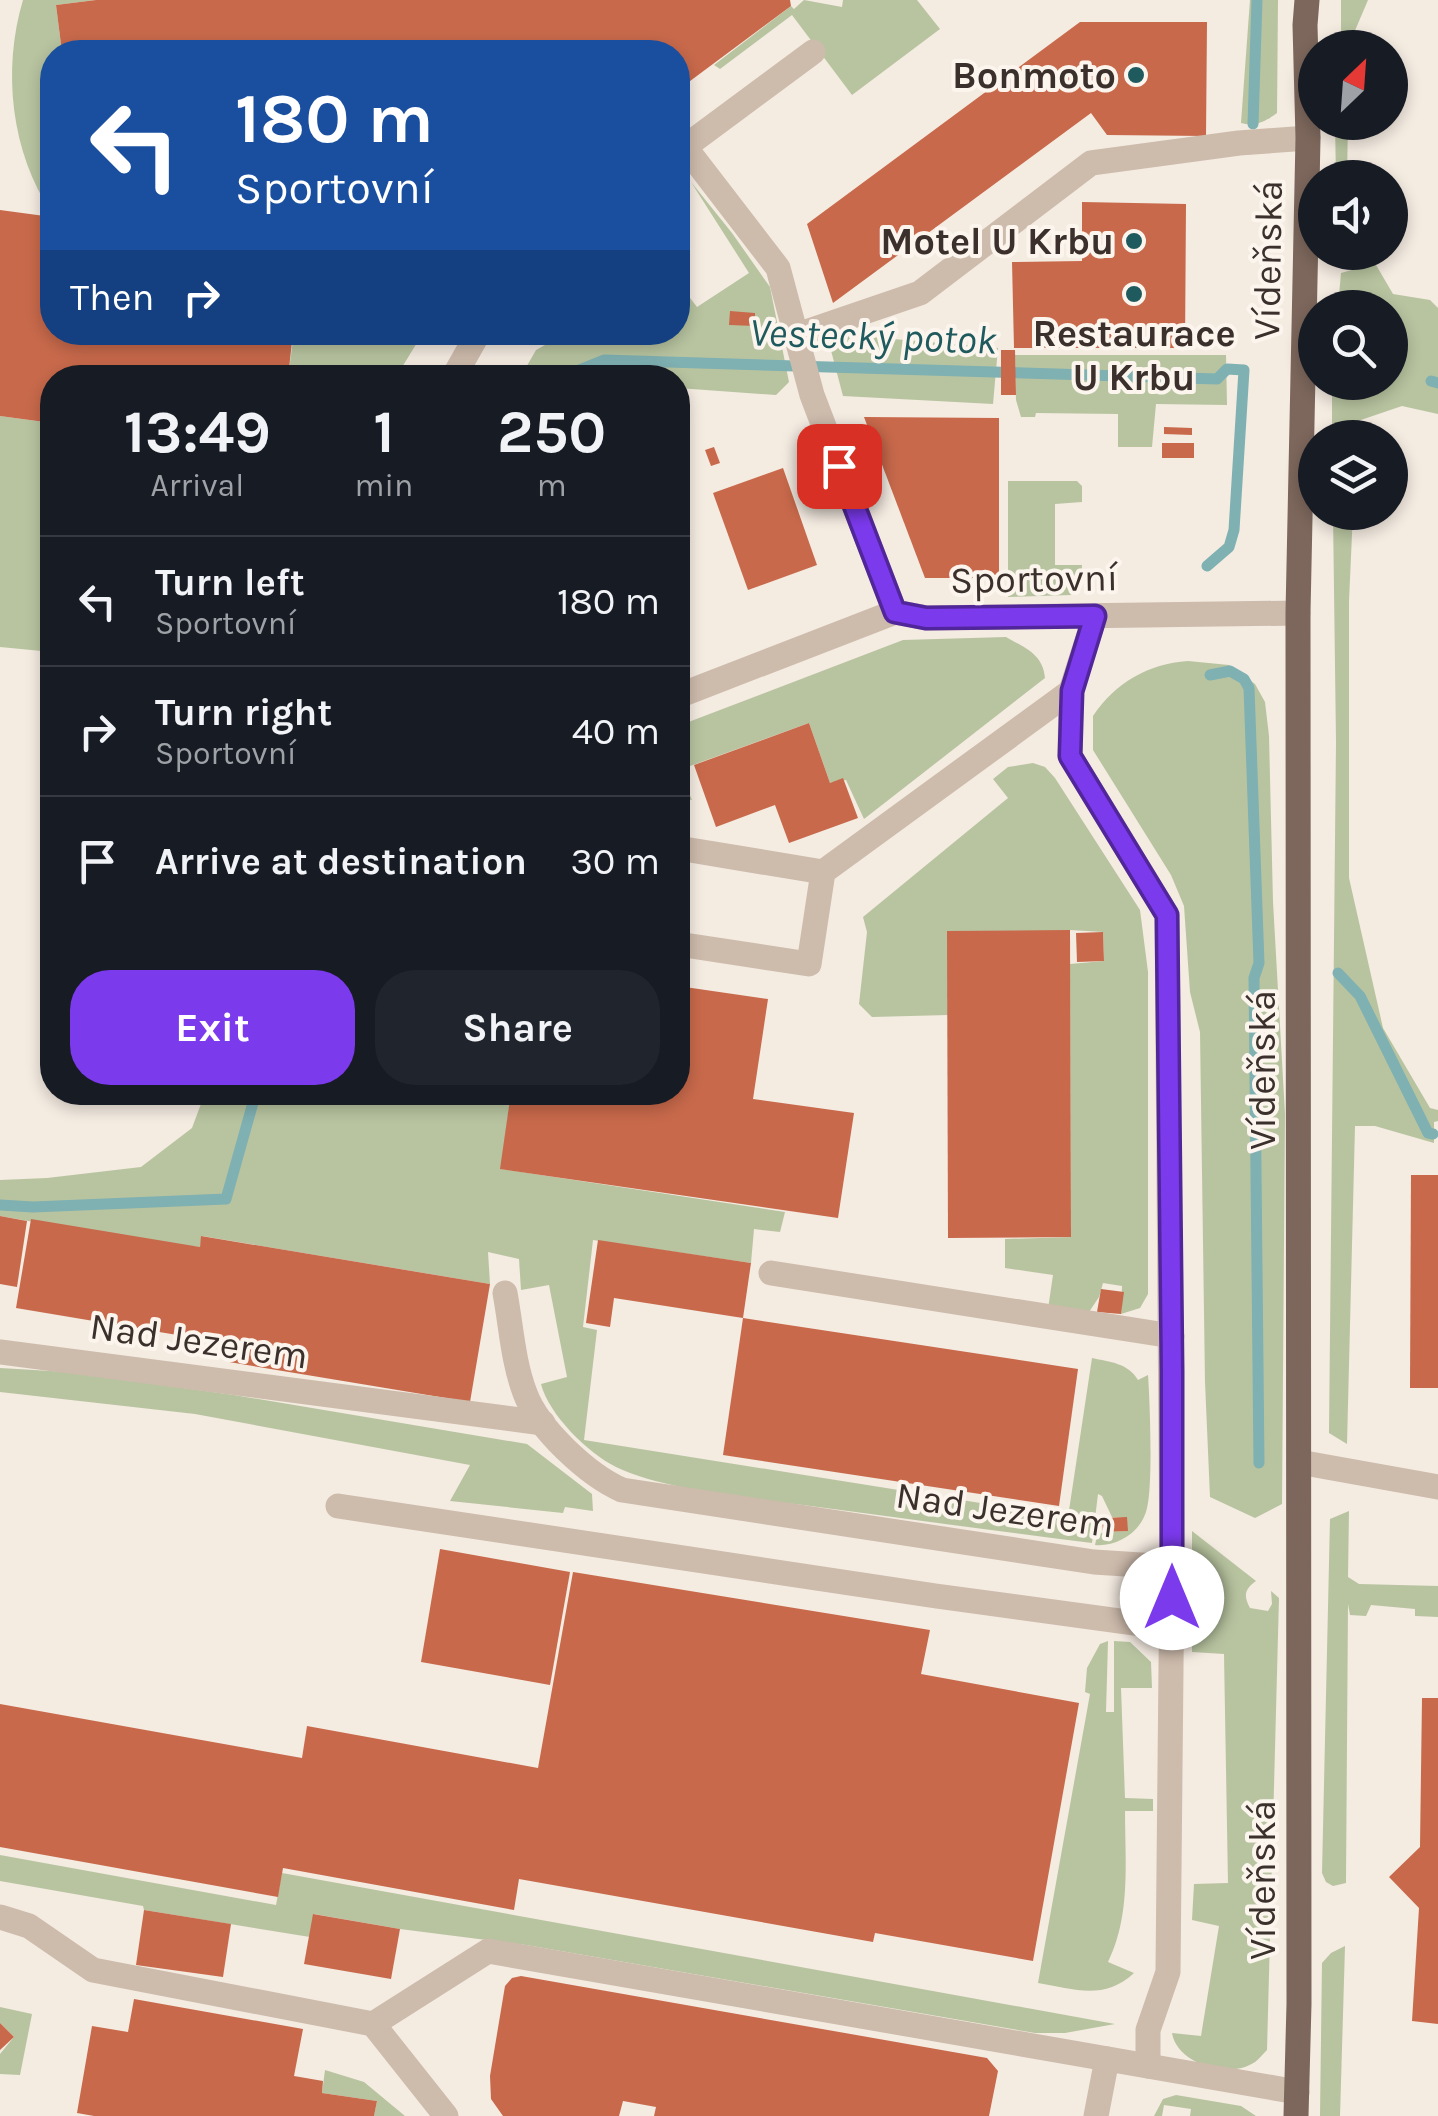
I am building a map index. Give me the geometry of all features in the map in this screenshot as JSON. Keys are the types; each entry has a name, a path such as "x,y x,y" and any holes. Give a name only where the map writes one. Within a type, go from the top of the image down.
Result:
{"main road":[{"name":"Vídeňská","path":"1297,2104 1298,613 1308,140"}],"street":[{"path":"690,142 813,52"},
{"path":"796,335 920,294 1091,164 1239,143 1298,139"},
{"path":"690,160 778,268 812,394 895,612 690,691"},
{"name":"Sportovní","path":"895,612 926,618 1298,613"},
{"name":"Nad Jezerem","path":"0,1352 543,1423 597,1479 643,1496 1094,1562 1172,1567 1167,915 1070,756 1072,691 1095,616"},
{"path":"690,946 808,964 823,872 1072,691"},
{"path":"690,850 823,872"},
{"path":"771,1273 1172,1336"},
{"path":"505,1293 523,1388 543,1423"},
{"path":"1299,1462 1438,1490"},
{"path":"338,1506 1171,1628"},
{"path":"1148,2066 1148,2030 1168,1972 1172,1567"},
{"path":"0,1917 29,1926 93,1970 372,2024 446,2116"},
{"path":"372,2024 488,1950 1148,2066 1297,2104"},
{"path":"1096,2116 1107,2059"}],"green space":[{"path":"23,0 96,0 56,5 60,40 40,40 40,192 27,164 14,110 13,54"},
{"path":"804,0 842,7 843,0 917,0 940,29 852,95 792,15 720,69 714,65"},
{"path":"1250,0 1278,0 1277,113 1251,124 1241,123"},
{"path":"1341,0 1368,0 1355,30 1341,30"},
{"path":"1335,140 1348,140 1347,160 1336,160"},
{"path":"691,182 770,287 789,382 776,395 690,389 690,365 527,365 536,350 545,345 690,345 690,298 697,307 749,273"},
{"path":"1379,270 1391,290 1340,290 1341,273"},
{"path":"1408,296 1430,300 1438,308 1438,414 1402,406 1361,420 1332,420 1332,400 1408,400"},
{"path":"847,335 998,348 993,404 843,396 828,339"},
{"path":"292,345 416,345 403,365 290,365"},
{"path":"1015,355 1226,355 1227,405 1156,404 1152,447 1118,447 1118,414 1036,413 1035,417 1021,417 1016,400"},
{"path":"0,416 40,421 40,651 0,647"},
{"path":"1008,481 1077,481 1082,486 1082,502 1055,504 1055,565 1082,565 1081,584 1071,595 1008,597"},
{"path":"1333,530 1352,530 1349,878 1383,1028 1430,1108 1438,1110 1438,1121 1434,1122 1434,1143 1375,1126 1355,1126 1347,1444 1329,1433 1336,742"},
{"path":"1006,637 1037,657 1045,678 864,819 846,780 830,783 809,723 690,766 690,721 903,640"},
{"path":"1188,661 1229,665 1255,684 1265,702 1269,736 1273,902 1285,1114 1282,1504 1255,1518 1210,1497 1200,1032 1190,992 1184,906 1171,875 1093,750 1093,716 1112,693 1146,671"},
{"path":"1033,763 1045,767 1055,778 1140,910 1148,972 1148,1294 1140,1308 1121,1314 1122,1286 1103,1283 1089,1312 1048,1309 1053,1275 1005,1268 1005,1239 1071,1237 1070,964 1104,961 1103,932 1070,930 948,1015 872,1017 859,1004 867,932 863,917 1008,798 993,779 1008,767"},
{"path":"201,1105 509,1105 501,1169 785,1212 780,1232 754,1229 751,1263 593,1240 583,1327 597,1330 584,1440 1068,1517 1092,1358 1124,1367 1138,1380 1148,1375 1150,1462 1144,1517 1127,1536 1095,1545 1097,1536 1103,1532 1127,1531 1127,1518 1112,1517 1098,1494 1092,1543 733,1496 635,1475 605,1461 582,1443 545,1396 541,1384 567,1377 549,1285 521,1290 519,1259 488,1252 490,1284 202,1236 200,1247 153,1243 0,1216 0,1180 141,1167 192,1128"},
{"path":"0,1368 68,1372 234,1395 527,1444 592,1494 593,1511 565,1507 563,1513 450,1501 470,1465 195,1414 0,1392"},
{"path":"1349,1511 1348,1577 1359,1584 1438,1586 1438,1617 1415,1616 1415,1609 1371,1605 1366,1616 1350,1615 1348,1604 1346,1883 1333,1886 1322,1873 1330,1519"},
{"path":"1192,1531 1256,1581 1246,1593 1250,1608 1268,1611 1271,1591 1279,1598 1267,2050 1255,2062 1232,2069 1194,2061 1183,2053 1172,2033 1201,2036 1219,1926 1192,1920 1194,1884 1228,1883 1224,1654 1192,1652"},
{"path":"1108,1641 1106,1712 1114,1712 1114,1641 1130,1642 1151,1662 1152,1688 1121,1688 1125,1798 1153,1799 1153,1811 1125,1811 1123,1907 1108,1962 1134,1973 1111,1987 1088,1991 1038,1983 1090,1694 1085,1692 1087,1668 1100,1644"},
{"path":"0,1855 276,1905 282,1873 1115,2024 1065,2033 1035,2033 526,1945 314,1914 310,1937 0,1881"},
{"path":"1345,1946 1340,2116 1320,2116 1322,1963"},
{"path":"0,2007 32,2014 20,2075 0,2074 0,2054 14,2037 0,2023"},
{"path":"325,2070 364,2082 405,2116 374,2116 377,2101 322,2093"},
{"path":"1176,2095 1241,2106 1256,2116 1190,2116 1191,2109 1164,2105 1162,2116 1154,2116 1163,2099"}],"building":[{"path":"96,0 790,0 791,6 690,81 690,40 60,40 56,5"},
{"path":"1080,22 1207,22 1206,136 1107,135 1091,113 833,303 807,224"},
{"path":"1082,202 1186,204 1185,348 1014,348 1012,262 1082,261"},
{"path":"0,210 40,215 40,345 292,345 289,365 40,365 40,421 0,416"},
{"path":"730,311 755,313 755,326 729,325"},
{"path":"1001,350 1015,350 1016,395 1001,395"},
{"path":"864,417 999,418 999,578 925,578"},
{"path":"1164,427 1192,428 1192,435 1164,434"},
{"path":"1162,443 1194,443 1194,458 1162,458"},
{"path":"714,447 720,463 711,466 705,450"},
{"path":"783,468 817,565 748,590 713,493"},
{"path":"809,723 830,783 843,778 858,818 789,843 775,805 716,827 694,765"},
{"path":"1070,930 1071,1237 948,1238 947,931"},
{"path":"1103,932 1104,961 1077,962 1076,933"},
{"path":"690,988 768,999 753,1099 854,1113 838,1218 500,1169 509,1105 690,1105"},
{"path":"1411,1175 1438,1175 1438,1388 1410,1388"},
{"path":"0,1216 27,1221 17,1287 0,1284"},
{"path":"31,1219 200,1247 201,1236 490,1284 470,1402 229,1362 231,1344 16,1308"},
{"path":"598,1240 751,1263 743,1318 614,1298 610,1327 586,1323"},
{"path":"1101,1289 1124,1292 1121,1314 1097,1312"},
{"path":"743,1318 1078,1369 1059,1506 723,1455"},
{"path":"1127,1517 1128,1531 1103,1532 1102,1518"},
{"path":"440,1549 570,1572 550,1685 421,1662"},
{"path":"573,1572 930,1630 921,1674 1079,1703 1033,1961 875,1933 873,1942 519,1879 514,1910 283,1868 278,1897 0,1847 0,1704 302,1758 307,1726 538,1768"},
{"path":"1422,1698 1438,1698 1438,2024 1412,2021 1419,1908 1389,1877 1420,1847"},
{"path":"144,1910 231,1924 223,1977 136,1965"},
{"path":"313,1914 400,1929 391,1979 304,1964"},
{"path":"521,1976 987,2058 998,2071 989,2116 654,2116 656,2107 623,2101 619,2116 503,2116 491,2099 490,2076 505,1986 512,1978"},
{"path":"134,1999 303,2029 294,2076 323,2081 322,2093 377,2101 374,2116 77,2113 92,2026 128,2032"},
{"path":"0,2023 14,2037 0,2050"}],"waterway":[{"path":"1253,124 1257,0"},
{"name":"Vestecký potok","path":"592,365 604,360 1217,379 1227,369 1244,370 1234,530 1229,547 1207,566"},
{"name":"Vestecký potok","path":"1431,381 1438,383"},
{"path":"1210,675 1230,671 1244,679 1249,688 1259,963 1254,978 1259,1463"},
{"path":"1338,973 1360,996 1428,1133 1433,1134"},
{"name":"Vestecký potok","path":"0,1205 226,1199 252,1105"}],"place":[{"name":"Bonmoto","path":"1136,75"},
{"name":"Motel U Krbu","path":"1134,241"},
{"name":"Restaurace U Krbu","path":"1134,294"}],"route":[{"path":"839,466 892,608 900,615 1095,616 1072,691 1070,756 1167,915 1172,1598"}]}
